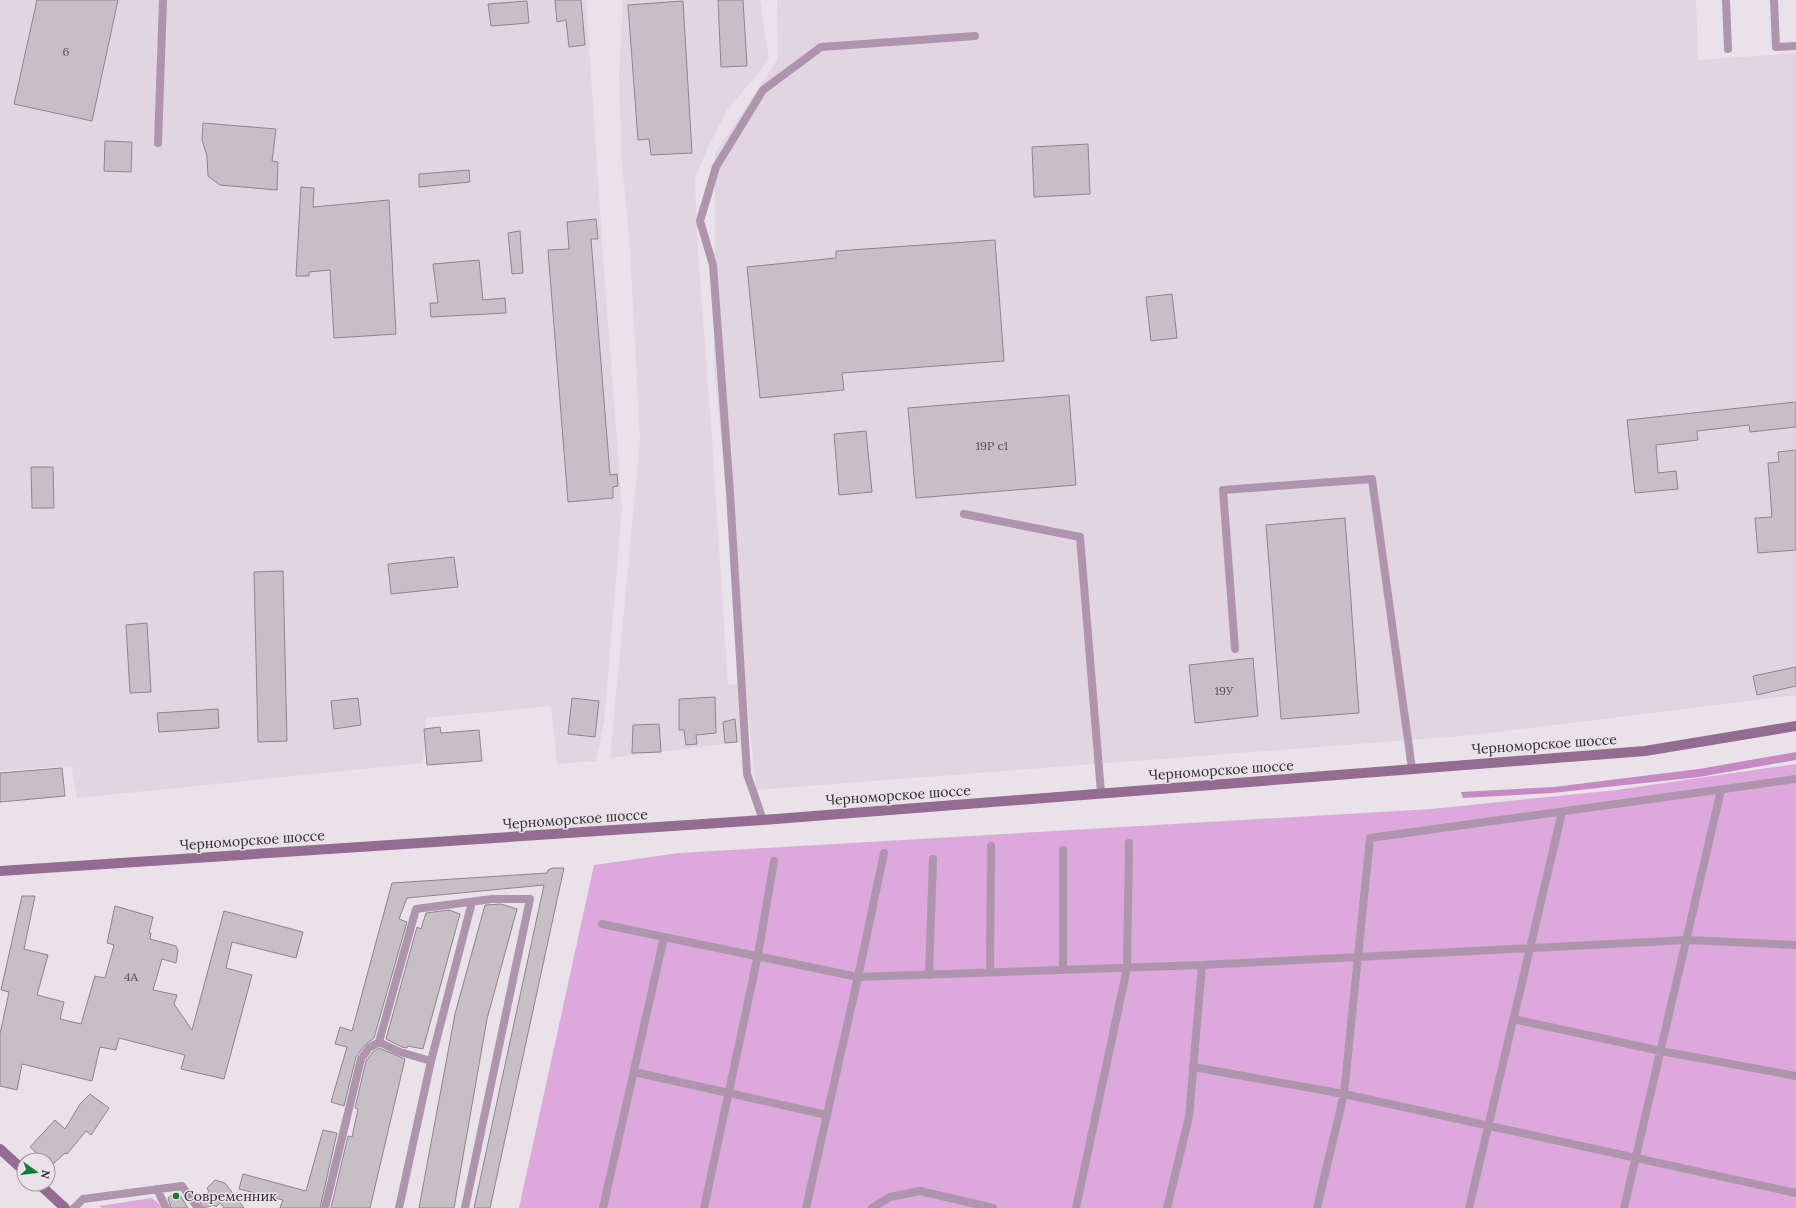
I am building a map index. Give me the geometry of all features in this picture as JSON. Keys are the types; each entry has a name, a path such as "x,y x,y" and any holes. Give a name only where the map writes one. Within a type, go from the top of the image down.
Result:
{"main road":[{"name":"Черноморское шоссе","path":"0,871 762,820 1412,769 1645,750 1796,726"},
{"path":"0,1150 16,1164"},
{"path":"47,1192 65,1208"}],"lane":[{"path":"158,144 163,0"},
{"path":"1726,0 1728,49"},
{"path":"1774,0 1776,46 1796,46"},
{"path":"762,820 747,774 730,485 713,265 700,221 716,167 763,90 821,47 975,36"},
{"path":"1235,649 1223,490 1372,478 1412,769"},
{"path":"964,514 1080,537 1101,793"},
{"path":"1317,1208 1344,1094 1370,838 1796,780"},
{"path":"1624,1208 1721,790"},
{"path":"1469,1208 1562,812"},
{"path":"1076,1208 1127,968 1129,843"},
{"path":"990,972 991,846"},
{"path":"1063,850 1063,970"},
{"path":"806,1208 858,977 884,853"},
{"path":"929,975 933,859"},
{"path":"704,1208 758,955 774,861"},
{"path":"325,1208 361,1059 369,1048 379,1042 416,909 492,899 530,899 465,1208"},
{"path":"399,1208 431,1061 472,902"},
{"path":"602,924 758,955 858,977 1127,968 1359,958 1687,940 1796,945"},
{"path":"603,1208 664,937"},
{"path":"1168,1208 1189,1117 1202,965"},
{"path":"1513,1019 1661,1051 1796,1076"},
{"path":"379,1042 400,1052 431,1061"},
{"path":"1193,1067 1344,1094 1796,1194"},
{"path":"634,1072 827,1115"},
{"path":"74,1208 83,1199 182,1186 198,1208"},
{"path":"157,1189 166,1208"},
{"path":"872,1208 890,1197 920,1191 993,1208"}],"shaded area":[{"path":"0,0 586,0 622,508 604,722 596,761 557,764 551,706 426,718 423,763 77,798 71,766 0,771"},
{"path":"623,0 760,0 769,60 727,110 707,149 695,179 698,252 728,685 737,684 742,742 610,758 640,440 630,249 621,153 619,75"},
{"path":"777,0 1696,0 1698,60 1796,53 1796,695 1474,735 756,790 714,368 715,153 778,59"},
{"path":"1796,752 1796,760 1699,777 1552,793 1463,798 1461,792 1554,787 1699,769"},
{"path":"1796,764 1796,1208 519,1208 594,865 679,853 1432,809 1616,790"},
{"path":"152,1198 161,1208 102,1208 99,1206"}],"building":[{"path":"37,0 118,0 92,121 14,104"},
{"path":"555,0 581,0 585,45 569,47 566,20 557,22"},
{"path":"718,0 743,0 747,66 721,67"},
{"path":"527,1 529,23 491,26 488,4"},
{"path":"683,1 692,153 651,155 649,139 638,140 628,5"},
{"path":"203,123 276,129 272,161 278,162 277,190 220,185 208,176 207,156 202,140"},
{"path":"105,141 132,142 131,172 104,171"},
{"path":"1088,144 1090,194 1034,197 1032,147"},
{"path":"469,170 470,182 419,187 419,174"},
{"path":"301,187 314,188 313,207 389,200 396,334 334,338 330,270 309,272 309,276 296,276"},
{"path":"596,219 598,239 591,239 610,475 617,474 618,486 613,487 613,498 568,502 548,250 569,249 567,222"},
{"path":"520,231 523,273 512,274 508,233"},
{"path":"995,240 1004,361 842,373 844,390 760,398 747,267 836,258 836,251"},
{"path":"479,260 483,300 505,298 506,313 431,317 430,303 438,303 433,264"},
{"path":"1172,294 1177,338 1151,341 1146,297"},
{"path":"1069,395 1076,485 916,498 908,408"},
{"path":"1796,402 1796,427 1750,432 1749,425 1697,431 1698,440 1656,445 1658,473 1676,471 1678,489 1635,493 1627,420"},
{"path":"866,431 872,492 839,495 834,434"},
{"path":"1796,450 1796,550 1758,553 1755,518 1772,517 1768,463 1779,462 1778,452"},
{"path":"31,467 53,467 54,508 32,508"},
{"path":"1345,518 1359,713 1281,719 1266,525"},
{"path":"454,557 458,587 391,594 388,564"},
{"path":"283,571 287,741 258,742 254,572"},
{"path":"147,623 151,692 130,693 126,625"},
{"path":"1253,658 1258,716 1195,723 1189,665"},
{"path":"1796,667 1796,686 1757,695 1753,676"},
{"path":"715,697 716,733 696,735 697,744 686,745 684,730 679,730 679,699"},
{"path":"358,698 361,725 334,729 331,701"},
{"path":"572,698 599,701 595,737 568,734"},
{"path":"218,709 219,728 159,732 157,713"},
{"path":"735,719 737,742 725,743 723,722"},
{"path":"659,724 661,752 632,753 633,725"},
{"path":"440,727 441,733 479,730 482,761 427,765 424,729"},
{"path":"62,768 65,796 0,802 0,773"},
{"path":"553,868 564,868 490,1208 474,1208 544,885 407,898 399,919 407,922 374,1038 365,1045 356,1057 344,1106 331,1102 347,1047 335,1044 340,1027 352,1031 392,883 547,873 548,870"},
{"path":"22,896 35,896 24,949 48,955 37,995 64,1002 60,1019 81,1024 95,976 105,978 114,945 107,943 115,906 153,917 149,933 151,933 150,939 176,946 178,951 176,963 162,959 153,990 177,995 174,1004 192,1030 224,911 303,932 296,958 232,942 226,968 252,975 224,1079 181,1069 185,1055 119,1038 116,1050 100,1047 92,1081 22,1064 17,1090 0,1086 0,1034 9,992 1,990"},
{"path":"501,904 517,909 487,1019 454,1208 419,1208 455,1014 485,905"},
{"path":"449,910 460,914 423,1049 408,1046 407,1048 402,1047 386,1039 417,927 421,929 426,913"},
{"path":"379,1048 405,1059 370,1208 331,1208 348,1136 352,1137 358,1109 355,1108 366,1061 373,1052"},
{"path":"90,1094 109,1108 91,1135 86,1131 67,1154 65,1153 56,1161 56,1152 36,1152 30,1147 55,1120 65,1129 80,1104"},
{"path":"323,1130 337,1133 320,1208 280,1208 283,1200 239,1189 243,1174 306,1191"},
{"path":"215,1180 225,1183 244,1208 224,1208 220,1203 216,1207 214,1205 203,1208 199,1200 209,1192 207,1188"},
{"name":"Современник","path":"178,1192 188,1208 171,1208 168,1198"}],"place":[{"name":"Современник","path":"176,1196"}]}
